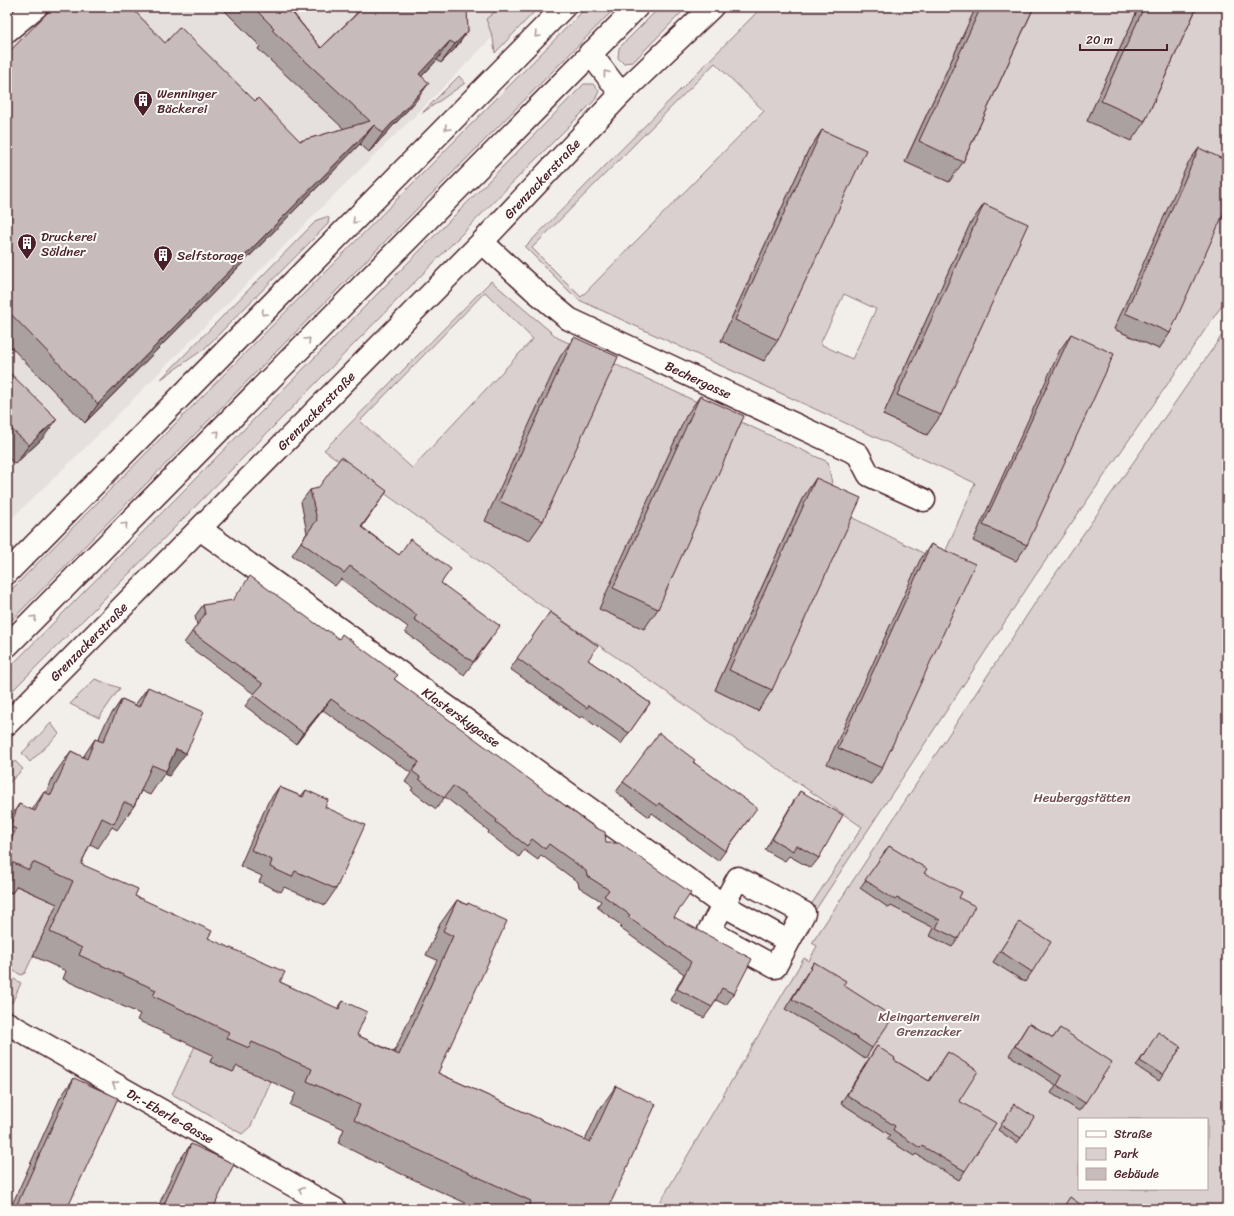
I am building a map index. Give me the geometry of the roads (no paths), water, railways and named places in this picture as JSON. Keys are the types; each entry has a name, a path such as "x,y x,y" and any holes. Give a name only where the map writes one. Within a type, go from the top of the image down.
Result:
{"street":[{"path":"7,31 36,7"},
{"path":"7,573 564,7"},
{"path":"7,646 637,7"},
{"name":"Grenzackerstraße","path":"7,724 482,242 621,94 712,7"},
{"path":"590,53 621,94"},
{"name":"Bechergasse","path":"482,242 534,290 569,319 858,454 869,474 924,500"},
{"name":"Klasterskygasse","path":"200,528 723,905 778,936"},
{"name":"Dr.-Eberle-Gasse","path":"7,1023 335,1209"}],"place":[{"name":"Wenninger Bäckerei","path":"143,117"},
{"name":"Druckerei Söldner","path":"27,260"},
{"name":"Selfstorage","path":"163,272"}],"park label":[{"name":"Heuberggstätten","path":"1082,797"},
{"name":"Kleingartenverein Grenzacker","path":"929,1024"}]}
